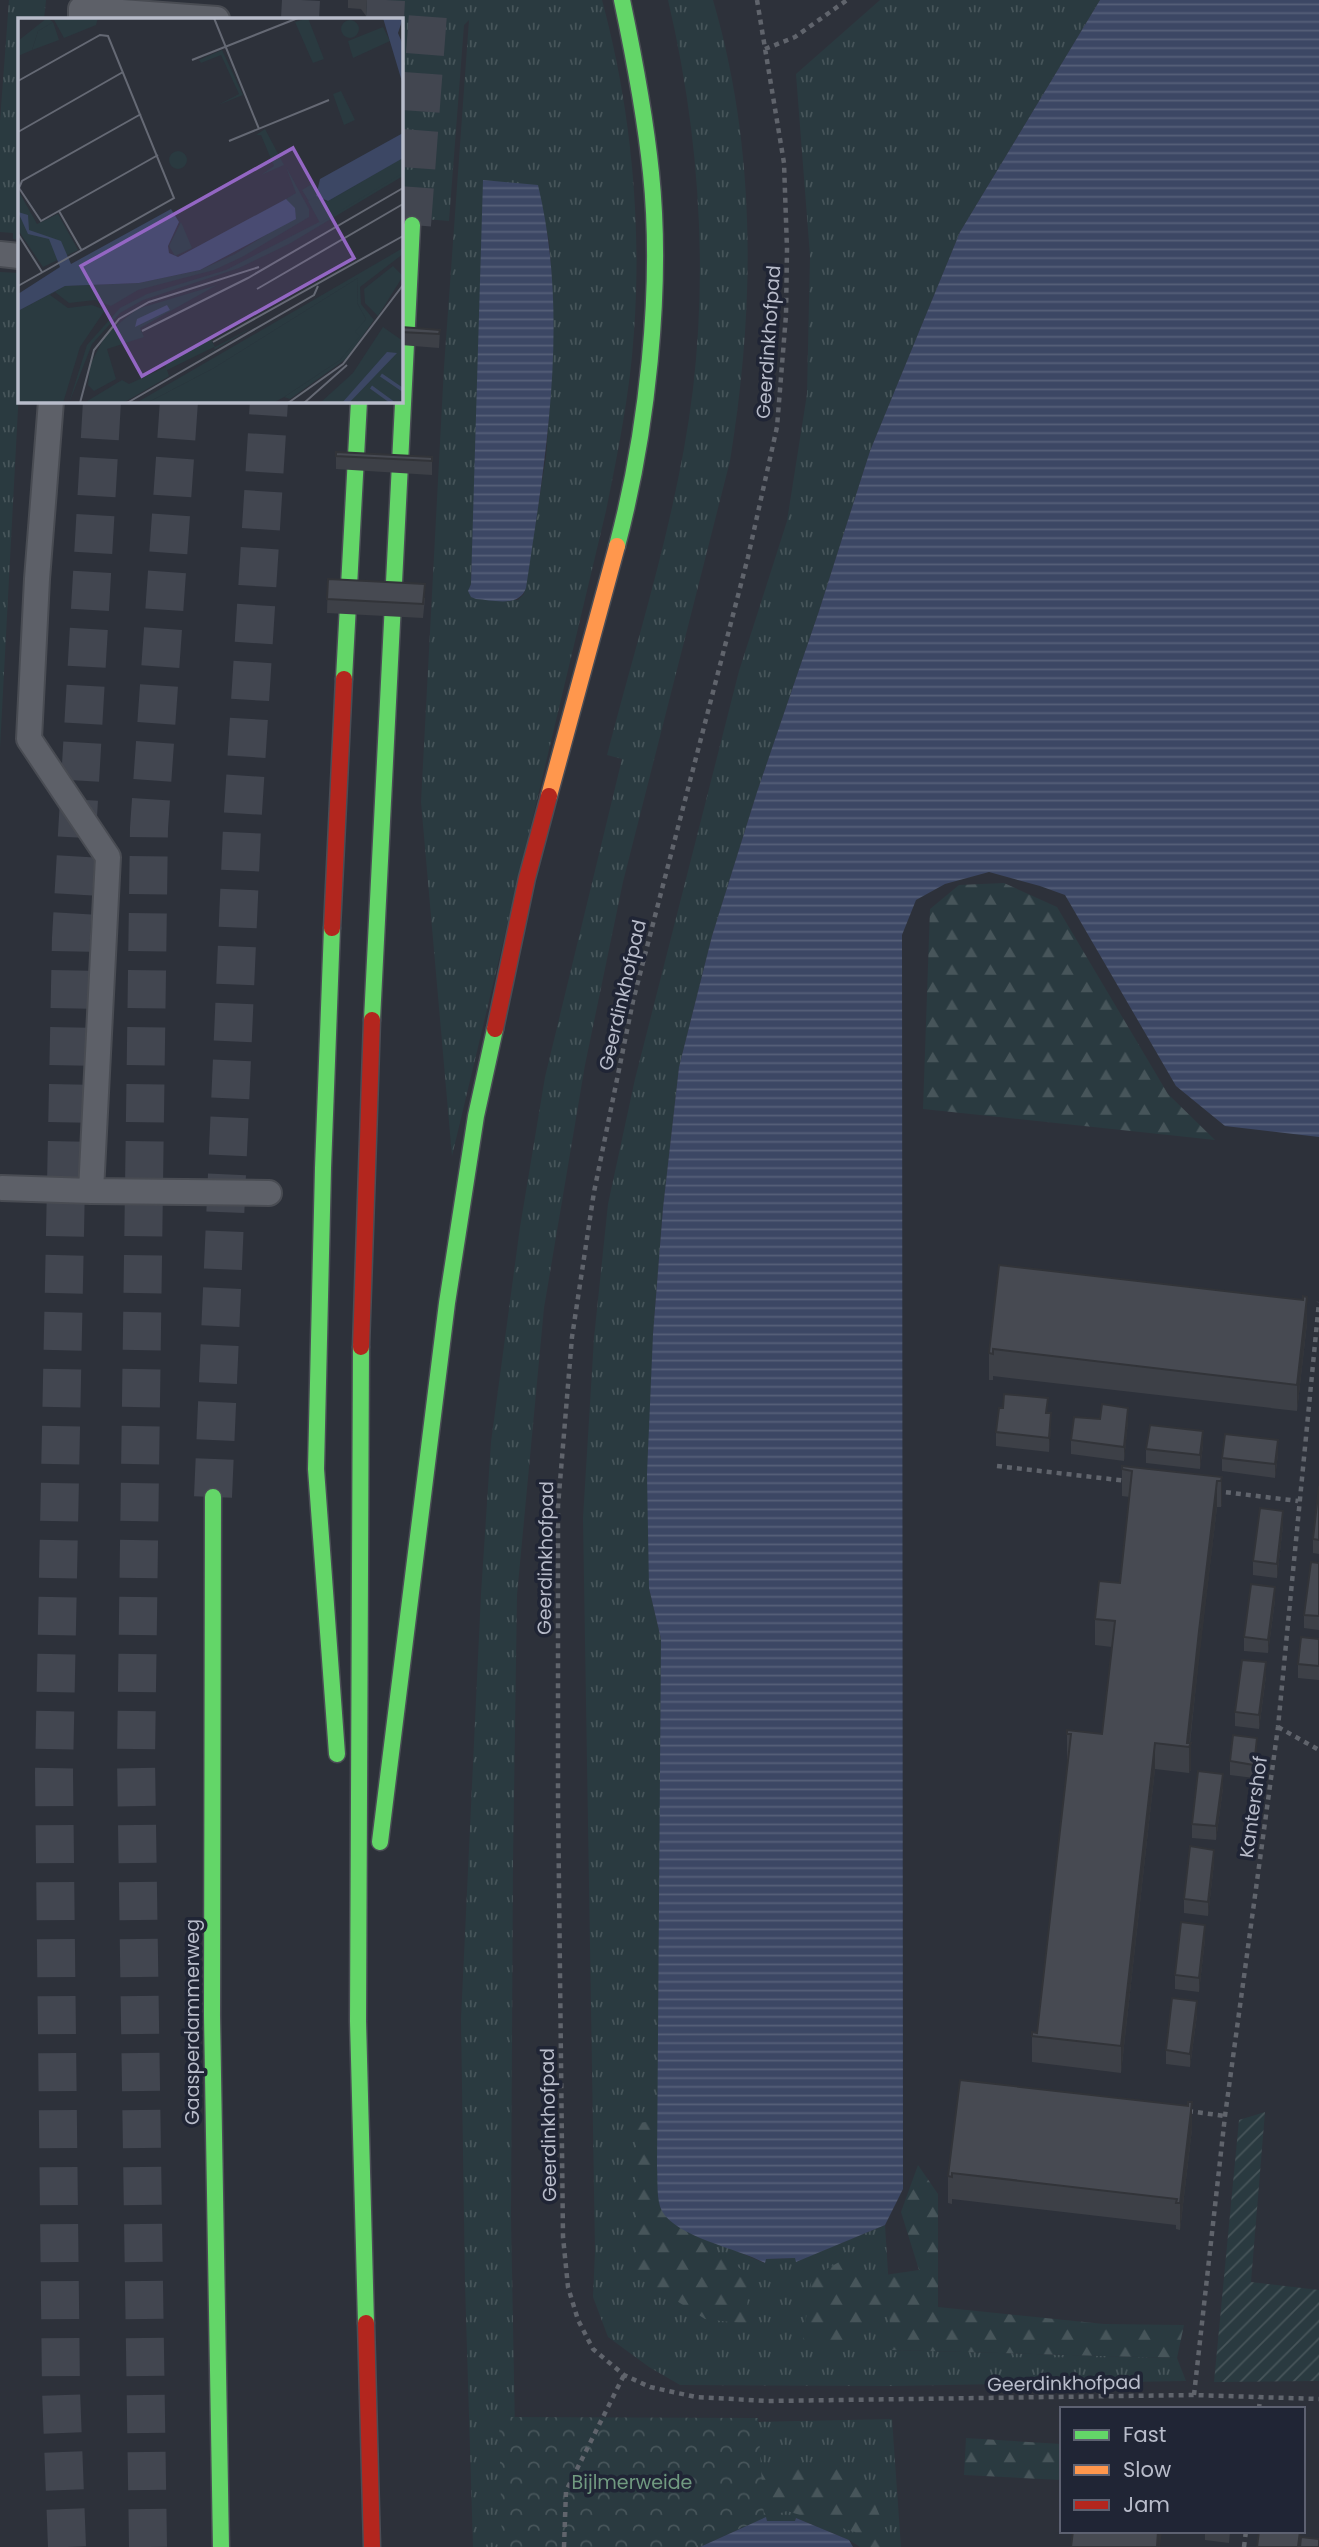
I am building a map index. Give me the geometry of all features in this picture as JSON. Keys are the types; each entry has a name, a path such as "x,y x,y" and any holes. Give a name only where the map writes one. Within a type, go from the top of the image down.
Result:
{"highway":[{"path":"378,1857 447,1303 476,1116 527,878 619,538 639,438 652,336 654,254 651,174 638,78 622,0"},
{"path":"372,2547 358,2021 361,1337 376,913 412,225"},
{"path":"339,1773 316,1469 334,873 359,402"},
{"name":"Gaasperdammerweg","path":"213,1497 212,2016 221,2547"},
{"path":"343,1828 358,2021"},
{"path":"358,2021 375,1884"}],"lane":[{"path":"81,18 81,9 203,18"},
{"path":"0,254 18,256"},
{"path":"51,402 37,579 29,739 108,857 91,1191"},
{"path":"2,1188 269,1193"}],"path":[{"name":"Geerdinkhofpad","path":"757,0 784,163 787,249 783,367 777,428 748,557 633,1001 594,1192 572,1337 558,1506 563,2237 568,2287 578,2320 593,2348 624,2375 650,2388 696,2397 768,2401 1194,2395 1319,2399"},
{"path":"765,49 795,37 847,0"},
{"name":"Kantershof","path":"1194,2395 1225,2116 1278,1727 1319,1302"},
{"path":"997,1466 1134,1482"},
{"path":"1202,1489 1298,1500"},
{"path":"1278,1727 1319,1750"},
{"path":"1184,2111 1225,2116"},
{"path":"564,2547 566,2491 624,2375"},
{"path":"1259,2407 1260,2398"}],"green space":[{"path":"9,0 46,0 44,18 18,18 18,240 13,239 13,233 0,232 0,121"},
{"path":"367,0 602,0 627,123 635,207 636,291 627,400 606,511 452,1156 421,802 444,367 469,20 464,25 449,221 402,217 402,18 366,18","holes":["537,185 549,241 552,370 546,457 524,594 518,600 473,598 468,591 471,584 476,459"]},
{"path":"668,0 713,0 727,57 738,114 744,171 747,287 744,346 730,461 623,882 585,1065 544,1308 517,1595 511,2217 515,2432 656,2424 892,2419 901,2547 860,2547 796,2518 795,2521 767,2521 766,2517 700,2547 473,2547 461,2019 491,1442 520,1227 545,1077 622,759 607,755 678,482 693,389 700,292 697,194 687,96"},
{"path":"880,0 1100,0 960,232 870,451 712,936 679,1067 663,1208 653,1334 649,1588 661,1639 677,2225 764,2263 766,2259 795,2258 797,2261 885,2225 893,2350 1177,2358 1186,2381 892,2386 680,2385 649,2367 608,2337 593,2297 595,2251 583,1518 594,1338 608,1204 635,1079 739,671 787,521 807,394 810,256 796,74"},
{"path":"0,272 18,273 18,402 0,748"},
{"path":"1004,883 1057,907 1168,1094 1215,1140 923,1109 930,909 959,885"},
{"path":"1265,2112 1251,2282 1319,2290 1319,2381 1214,2382 1239,2120"},
{"path":"657,2121 661,2209 681,2227 748,2274 747,2324 705,2319 636,2275 636,2123"},
{"path":"918,2165 938,2194 938,2307 1104,2324 1184,2325 1177,2358 892,2350 889,2311 864,2330 853,2345 815,2346 803,2339 812,2277 850,2256 871,2277 919,2270 901,2212"},
{"name":"Bijlmerweide","path":"499,2417 758,2418 764,2519 693,2547 502,2547"},
{"path":"966,2438 1060,2444 1060,2480 964,2475"},
{"path":"858,2464 893,2547 863,2547 855,2532 787,2511 694,2541 701,2471"}],"water":[{"path":"1100,0 1319,0 1319,1137 1225,1126 1176,1086 1065,895 989,872 945,884 916,900 902,935 903,2189 885,2225 796,2262 795,2258 766,2259 765,2263 680,2228 662,2211 658,2196 661,1639 649,1588 647,1474 653,1334 663,1208 679,1067 712,936 870,451 960,232"},
{"path":"483,180 538,185 552,285 554,336 547,437 526,588 523,594 512,601 476,599 471,597 468,591 471,584"},
{"path":"766,2517 767,2521 795,2521 796,2518 849,2540 853,2547 700,2547"}],"building":[{"path":"402,327 440,330 439,334 402,332"},
{"path":"336,452 432,457 432,461 336,456"},
{"path":"328,579 425,584 423,604 327,599"},
{"path":"999,1265 1303,1300 1303,1296 1307,1297 1297,1385 993,1349 993,1354 989,1353"},
{"path":"1004,1394 1048,1398 1046,1413 1051,1413 1049,1438 996,1432"},
{"path":"1102,1404 1128,1408 1124,1447 1071,1440 1074,1417 1100,1419"},
{"path":"1150,1425 1203,1431 1200,1455 1146,1449"},
{"path":"1225,1434 1278,1440 1275,1464 1222,1458"},
{"path":"1122,1466 1222,1477 1221,1481 1217,1481 1199,1631 1187,1743 1191,1743 1189,1747 1155,1743 1121,2046 1032,2036 1032,2032 1037,2033 1071,1734 1067,1734 1067,1730 1102,1734 1115,1621 1095,1619 1099,1581 1120,1583 1132,1471 1122,1469"},
{"path":"1319,1486 1319,1540 1313,1539"},
{"path":"1260,1508 1283,1511 1277,1564 1253,1561"},
{"path":"1311,1562 1319,1563 1319,1616 1304,1615"},
{"path":"1251,1584 1275,1587 1268,1640 1244,1637"},
{"path":"1301,1637 1319,1639 1319,1666 1298,1664"},
{"path":"1242,1660 1266,1662 1259,1715 1235,1712"},
{"path":"1233,1735 1257,1738 1254,1765 1230,1761"},
{"path":"1198,1771 1223,1774 1216,1826 1192,1824"},
{"path":"1190,1846 1214,1850 1208,1902 1184,1899"},
{"path":"1181,1922 1205,1925 1199,1978 1175,1975"},
{"path":"1172,1998 1197,2001 1190,2054 1166,2050"},
{"path":"960,2080 1188,2106 1188,2102 1192,2102 1180,2203 1176,2203 1177,2199 952,2173 952,2177 948,2176"},
{"path":"1073,2533 1158,2533 1157,2547 1071,2547"},
{"path":"1259,2533 1300,2533 1298,2547 1257,2547"},
{"path":"1301,2537 1319,2539 1319,2547 1300,2547"}],"tunnel":[{"path":"300,18 301,0"},
{"path":"385,18 386,0"},
{"path":"412,225 429,0"},
{"path":"67,2547 61,2390 54,1773 71,938 102,402"},
{"path":"148,2547 136,1759 149,828 179,402"},
{"path":"213,1497 242,828 269,402"}],"traffic: fast":[{"path":"617,546 628,502 644,409 650,361 655,264 649,151 622,0"},
{"path":"372,1020 412,225"},
{"path":"344,679 359,402"},
{"path":"332,928 316,1469 337,1754"},
{"path":"380,1842 447,1303 476,1116 495,1029"},
{"path":"361,1347 358,2021 366,2323"},
{"path":"213,1497 212,2016 221,2547"}],"traffic: slow":[{"path":"549,796 617,546"}],"traffic: jam":[{"path":"332,928 344,679"},
{"path":"495,1029 527,878 549,796"},
{"path":"361,1347 372,1020"},
{"path":"366,2323 372,2547"}]}
